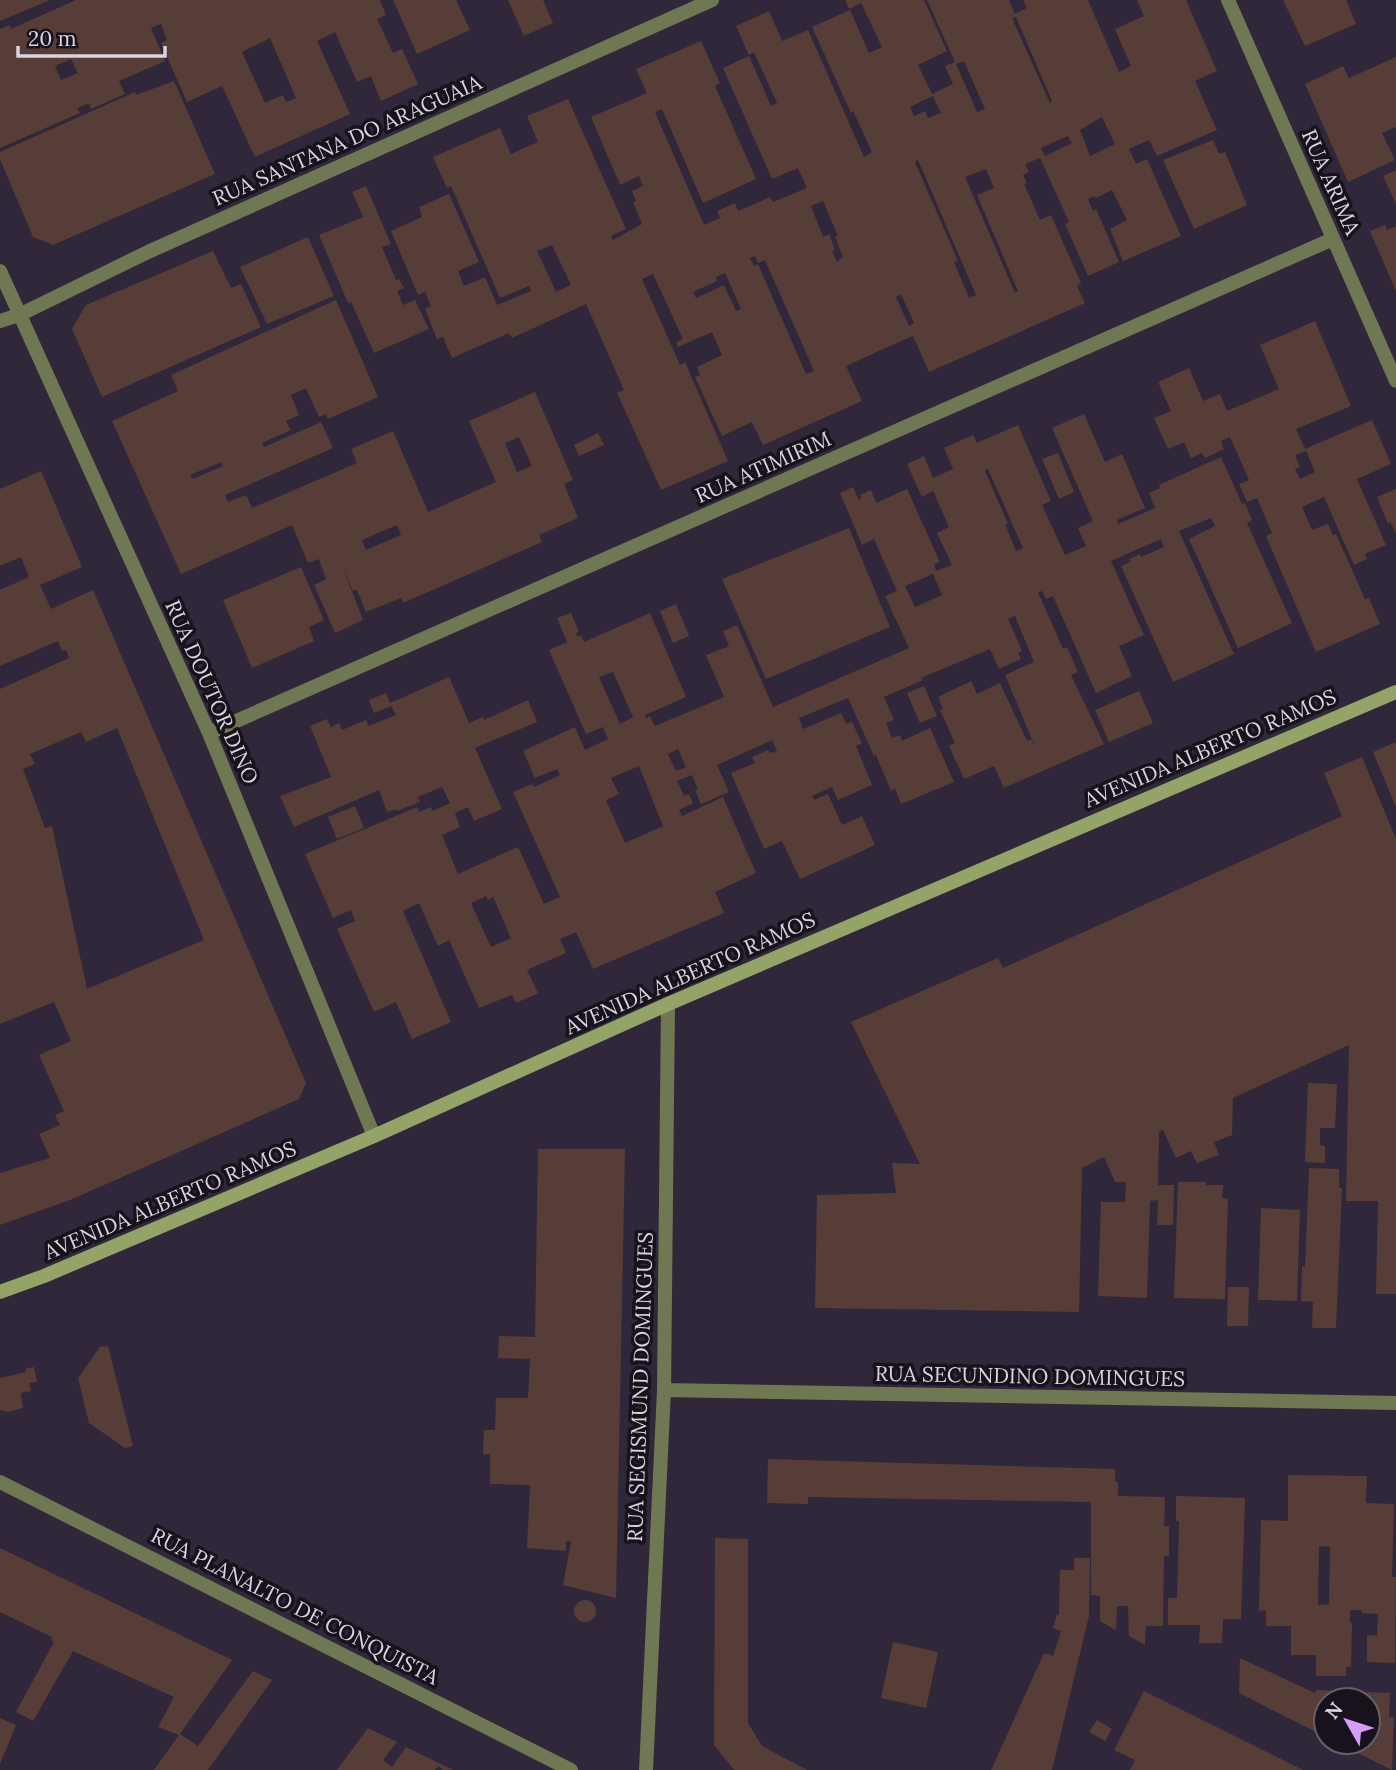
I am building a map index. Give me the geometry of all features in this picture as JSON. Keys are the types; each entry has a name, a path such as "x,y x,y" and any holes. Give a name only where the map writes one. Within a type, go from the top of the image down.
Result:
{"main road":[{"name":"AVENIDA ALBERTO RAMOS","path":"0,1292 374,1136 668,1004 1396,692"}],"street":[{"name":"RUA SANTANA DO ARAGUAIA","path":"0,321 19,315 148,252 712,0"},
{"name":"RUA ARIMA","path":"1228,0 1396,381"},
{"name":"RUA ATIMIRIM","path":"209,733 1334,239"},
{"name":"RUA DOUTOR DINO","path":"0,271 209,733 374,1136"},
{"name":"RUA SEGISMUND DOMINGUES","path":"646,1770 664,1390 668,1004"},
{"name":"RUA SECUNDINO DOMINGUES","path":"664,1390 1396,1404"},
{"name":"RUA PLANALTO DE CONQUISTA","path":"0,1482 571,1770"}],"building":[{"path":"0,0 50,0 0,21"},
{"path":"76,0 380,0 386,15 377,19 393,53 402,49 418,84 381,101 371,76 357,82 335,32 317,41 350,114 255,157 222,86 187,102 161,43 167,40 161,24 151,28 165,61 119,81 125,94 91,109 89,103 77,108 80,113 0,148 0,29 10,25 11,29","holes":["270,38 296,98 286,102 283,95 265,103 242,52","71,59 78,73 61,80 55,66"]},
{"path":"393,0 456,0 470,30 417,54"},
{"path":"508,0 543,0 553,23 524,36"},
{"path":"845,0 924,0 947,51 918,65 932,94 953,84 945,66 955,62 927,0 1009,0 1015,14 1027,8 1023,0 1088,0 1119,72 1131,66 1115,29 1144,16 1137,0 1186,0 1217,71 1195,81 1217,130 1157,156 1149,140 1129,149 1136,164 1147,159 1181,236 1123,261 1110,229 1127,220 1112,190 1096,198 1094,196 1088,199 1093,211 1096,209 1119,262 1088,276 1065,224 1069,222 1040,158 1025,164 1029,172 1023,175 1027,183 1024,184 1040,220 1051,215 1081,283 1077,286 1085,303 929,372 913,336 881,350 846,366 862,401 763,445 752,422 722,436 695,377 700,375 697,367 722,355 712,332 678,347 676,342 683,339 653,274 642,279 680,365 685,362 728,461 661,490 617,393 624,390 586,304 512,338 509,333 452,358 443,337 437,339 425,309 431,306 425,292 418,295 391,231 422,217 419,207 449,194 479,262 458,271 464,286 485,277 497,305 531,291 529,286 500,298 451,186 447,188 433,157 500,128 511,154 538,142 527,116 568,99 626,229 611,236 613,240 642,224 633,202 636,201 632,191 643,186 639,176 620,185 591,117 647,93 636,69 701,41 720,83 715,86 756,179 703,203 662,109 655,112 704,225 720,218 717,211 735,203 738,211 770,197 773,202 807,188 798,168 772,179 723,68 749,56 771,106 777,103 754,52 749,55 736,26 769,11 782,41 808,30 864,157 872,152 812,27 850,10 869,53 882,47 861,3 849,9","holes":["1016,17 1052,101 1050,103 1012,18","964,61 985,109 977,112 956,64","933,96 941,113 928,118 925,111 914,116 910,107","1102,117 1115,144 1090,156 1080,130","1068,136 1072,143 1045,156 1041,148","918,160 976,295 969,298 954,262 958,261 915,162","986,169 994,188 977,195 1018,291 1015,293 965,177","823,201 838,236 835,237 843,257 837,262 829,234 823,237 811,206","552,245 571,285 556,292 537,251","755,256 758,263 765,260 814,371 806,374 758,264 754,266 750,258","725,273 741,309 736,311 724,285 696,298 693,292 717,281 716,277","901,294 914,323 909,326 896,297"]},
{"path":"1283,0 1346,0 1356,24 1305,46"},
{"path":"1396,57 1396,127 1382,133 1395,160 1348,182 1305,84 1343,66 1349,78"},
{"path":"174,81 215,174 53,245 33,237 0,159 0,152 135,92 136,95"},
{"path":"1213,140 1219,154 1225,152 1247,205 1194,229 1163,160"},
{"path":"1396,170 1396,204 1383,176"},
{"path":"366,186 391,244 382,247 396,280 399,279 404,288 397,291 403,305 415,300 429,329 374,353 351,302 348,303 319,235 363,217 352,192"},
{"path":"1385,225 1387,230 1396,226 1396,291 1370,231"},
{"path":"308,237 334,296 267,324 240,267"},
{"path":"213,251 231,288 241,284 261,327 102,397 72,329 86,305"},
{"path":"336,300 378,397 328,419 326,414 319,417 306,388 291,395 299,415 286,421 291,430 262,443 264,447 321,422 333,448 225,495 228,502 246,495 252,508 357,463 351,449 393,431 428,512 496,482 469,421 535,392 573,480 564,484 578,518 539,535 542,542 403,603 401,598 366,612 357,590 353,591 342,566 363,620 335,633 314,585 326,579 319,559 308,563 292,525 181,574 112,421 178,391 171,375","holes":["519,437 532,466 517,472 505,443","221,462 223,466 193,479 190,475","397,525 401,535 366,550 362,540"]},
{"path":"1315,321 1351,406 1296,429 1305,449 1372,420 1391,464 1357,479 1386,545 1365,554 1367,559 1354,565 1324,497 1302,507 1312,530 1328,524 1333,535 1336,534 1365,599 1369,598 1380,624 1316,652 1266,536 1272,533 1257,498 1247,502 1239,484 1249,480 1230,437 1221,441 1224,449 1205,458 1202,453 1191,458 1184,442 1168,449 1154,418 1171,411 1158,382 1189,368 1203,401 1220,394 1227,411 1279,389 1260,345","holes":["1306,451 1315,472 1300,479 1295,469 1300,467 1295,455"]},
{"path":"1084,414 1105,462 1122,454 1145,508 1117,520 1118,524 1155,508 1149,493 1160,488 1159,485 1221,457 1242,504 1245,503 1252,520 1247,523 1292,623 1238,648 1189,539 1215,526 1211,518 1179,531 1234,654 1173,682 1121,566 1140,554 1141,557 1164,547 1161,539 1111,561 1144,635 1119,646 1132,676 1096,693 1053,596 1046,599 1042,591 1038,592 1063,649 1067,647 1078,672 1071,675 1104,744 1004,788 994,766 964,779 949,746 955,743 940,710 943,709 938,697 971,681 977,694 1000,683 1027,741 1031,739 1036,749 1005,675 1034,662 1015,616 1008,619 1022,651 1018,653 1021,659 999,669 990,649 884,697 894,720 886,723 892,738 900,735 902,741 930,728 954,782 901,804 895,788 891,791 848,698 799,718 803,729 841,713 846,724 852,722 862,743 856,746 872,785 838,800 832,787 812,796 814,800 828,794 842,825 862,816 875,845 800,879 782,841 764,849 731,773 755,763 752,757 768,750 770,753 777,751 772,740 717,765 729,792 701,804 692,775 677,781 684,796 689,794 693,803 679,810 682,816 723,797 756,873 715,892 724,913 593,969 576,932 560,939 566,953 527,970 538,993 516,1003 512,995 479,1008 449,940 438,946 419,903 403,911 451,1022 412,1039 396,1002 374,1012 337,929 355,921 351,910 333,918 305,854 417,807 419,812 431,807 433,811 450,803 442,787 418,797 420,802 387,812 379,790 294,827 280,796 331,777 310,726 327,719 331,727 339,723 342,730 366,720 369,726 396,715 391,706 374,713 369,700 386,693 390,703 449,677 469,723 483,717 484,720 528,700 537,722 475,748 502,809 474,821 468,807 455,813 460,827 442,835 458,874 518,847 544,904 560,897 513,792 532,784 534,787 560,775 557,769 535,778 523,751 575,727 585,750 608,739 603,727 586,734 549,650 567,642 557,618 571,613 579,632 576,633 578,637 581,635 584,642 650,613 686,697 645,715 646,718 650,716 655,726 724,697 706,655 729,646 723,631 737,625 773,707 909,648 885,596 897,591 874,539 862,545 840,493 853,487 859,500 860,495 871,490 876,503 907,489 940,562 934,564 936,571 952,565 937,533 949,527 933,491 922,497 907,464 924,456 933,478 953,469 944,448 973,435 977,443 1018,425 1051,501 1042,505 1065,555 1086,546 1078,528 1093,521 1052,428","holes":["988,469 1023,548 1016,551 1005,524 1008,524 985,471","933,574 942,595 915,607 905,586","613,672 633,717 620,724 599,677","678,749 686,767 676,771 668,754","639,766 663,826 625,843 606,800 619,794 611,778","486,896 488,900 493,897 511,938 491,947 471,903"]},
{"path":"598,433 604,445 579,456 574,445"},
{"path":"1058,453 1074,492 1059,499 1042,459"},
{"path":"41,471 82,567 40,585 51,609 93,590 306,1083 299,1099 70,1200 0,1225 0,1173 50,1158 39,1134 60,1125 55,1115 64,1111 39,1055 71,1041 54,1002 0,1024 0,689 69,658 58,641 0,666 0,590 29,577 21,557 0,566 0,489","holes":["117,728 204,940 87,989 52,826 45,828 23,769 35,764 30,754 81,732 86,742"]},
{"path":"1396,489 1396,533 1390,522 1388,524 1377,497"},
{"path":"849,528 890,627 766,679 722,579"},
{"path":"301,567 324,620 309,627 314,641 252,668 223,600"},
{"path":"676,604 689,636 673,643 660,611"},
{"path":"924,686 937,716 920,723 907,693"},
{"path":"1139,691 1153,723 1109,742 1095,710"},
{"path":"1396,742 1396,807 1373,752"},
{"path":"1362,757 1396,839 1396,1294 1376,1294 1378,1201 1346,1201 1349,1045 1233,1098 1232,1135 1214,1142 1219,1155 1197,1163 1191,1151 1176,1158 1163,1130 1159,1132 1158,1185 1174,1185 1173,1225 1157,1225 1158,1200 1150,1201 1147,1298 1098,1296 1101,1202 1125,1202 1126,1182 1115,1182 1104,1157 1082,1168 1079,1312 815,1308 817,1195 896,1193 892,1163 920,1164 851,1022 998,958 1003,968 1342,816 1324,773"},
{"path":"355,806 364,828 337,839 328,817"},
{"path":"1308,1083 1337,1084 1335,1128 1320,1128 1320,1145 1325,1146 1325,1163 1305,1162"},
{"path":"538,1149 625,1149 616,1598 563,1585 571,1541 566,1541 566,1551 527,1548 530,1485 490,1484 490,1454 483,1454 484,1430 495,1430 496,1398 528,1398 530,1359 498,1358 499,1336 535,1337"},
{"path":"1309,1168 1339,1169 1339,1188 1342,1188 1336,1328 1312,1328 1313,1302 1301,1301"},
{"path":"1178,1182 1223,1185 1222,1198 1228,1199 1225,1299 1174,1298"},
{"path":"1261,1208 1300,1210 1297,1301 1258,1300"},
{"path":"1228,1287 1249,1287 1248,1326 1227,1326"},
{"path":"108,1346 133,1446 125,1448 89,1423 78,1378 100,1347"},
{"path":"34,1367 37,1382 29,1383 31,1391 21,1393 23,1408 8,1412 0,1410 0,1378 26,1372 25,1369"},
{"path":"768,1459 1115,1469 1118,1496 1165,1497 1164,1526 1169,1526 1169,1556 1164,1556 1163,1626 1146,1626 1145,1645 1129,1636 1128,1606 1117,1606 1116,1630 1100,1621 1100,1596 1091,1595 1091,1502 808,1497 808,1504 767,1503"},
{"path":"1288,1475 1367,1476 1366,1503 1394,1504 1392,1577 1396,1577 1395,1663 1367,1662 1367,1635 1377,1636 1378,1614 1350,1610 1351,1667 1346,1667 1346,1676 1316,1676 1316,1655 1291,1655 1291,1626 1266,1626 1266,1610 1259,1611 1261,1520 1288,1521","holes":["1319,1546 1330,1547 1329,1604 1318,1605"]},
{"path":"1176,1496 1245,1498 1241,1619 1223,1619 1222,1643 1199,1643 1200,1625 1168,1625 1168,1598 1177,1598 1179,1521 1176,1521"},
{"path":"715,1538 748,1539 748,1723 762,1746 807,1770 734,1770 714,1745"},
{"path":"0,1548 232,1660 180,1734 198,1746 253,1671 272,1680 208,1770 154,1770 179,1735 158,1727 174,1697 73,1651 33,1721 16,1712 54,1642 52,1637 0,1612"},
{"path":"1074,1558 1090,1558 1089,1616 1052,1770 991,1770 1044,1653 1053,1656 1061,1631 1053,1628 1057,1614 1059,1615 1060,1570 1074,1570"},
{"path":"585,1600 595,1607 596,1611 589,1621 585,1622 575,1615 574,1611 581,1601"},
{"path":"893,1642 938,1652 926,1708 881,1698"},
{"path":"1240,1658 1312,1692 1312,1730 1239,1693"},
{"path":"1144,1691 1303,1770 1130,1770 1135,1760 1114,1750"},
{"path":"1382,1693 1390,1693 1389,1717 1394,1717 1392,1770 1364,1756 1382,1756"},
{"path":"0,1718 16,1725 0,1764"},
{"path":"1097,1720 1112,1729 1105,1741 1089,1732"},
{"path":"368,1728 397,1742 383,1760 392,1767 406,1747 453,1770 443,1770 438,1766 435,1770 337,1770"}]}
